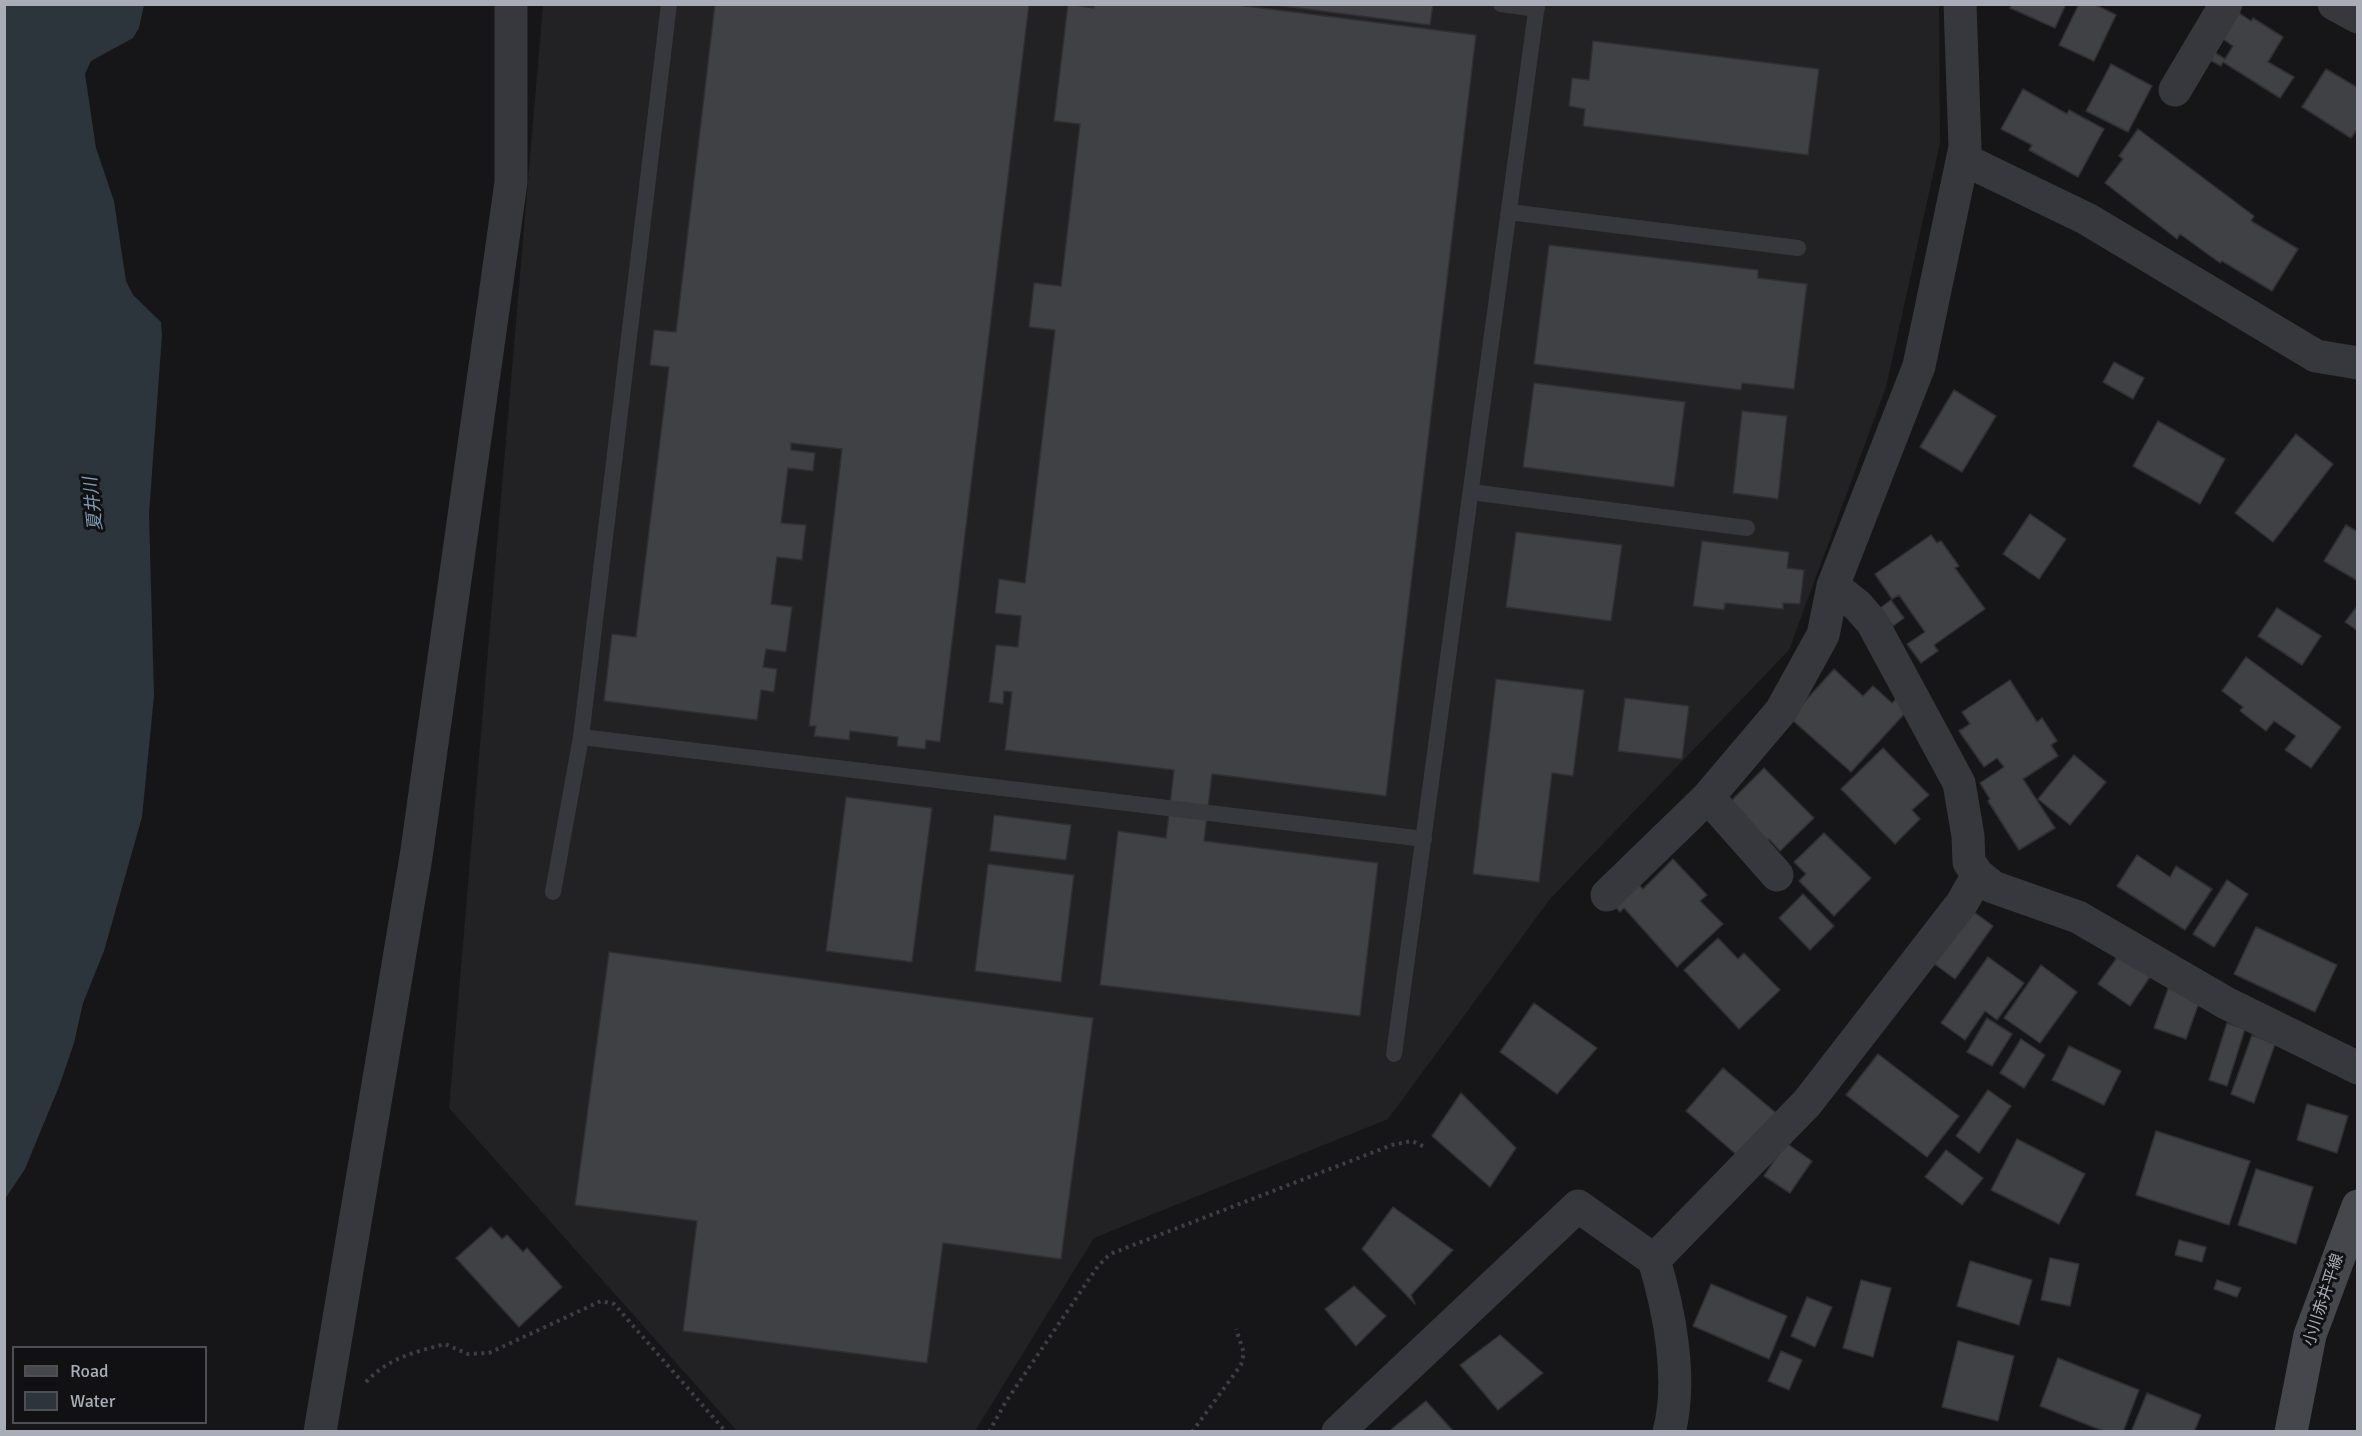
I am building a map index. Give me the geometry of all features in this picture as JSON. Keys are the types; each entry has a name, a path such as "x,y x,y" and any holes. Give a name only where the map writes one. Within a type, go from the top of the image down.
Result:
{"main road":[{"name":"小川赤井平線","path":"2291,1431 2310,1335 2358,1206"}],"street":[{"path":"320,1431 416,856 511,182 511,4"},
{"path":"1607,895 1708,797 1781,711 1822,635 1833,586 1919,366 1965,147 1960,4"},
{"path":"2175,90 2226,4"},
{"path":"2334,4 2358,17"},
{"path":"1963,159 2087,219 2316,356 2358,363"},
{"path":"1833,586 1857,605 1872,622 1959,783 1968,836 1969,862 1978,875 1993,887 2078,917 2226,1003 2358,1068"},
{"path":"1708,797 1777,875"},
{"path":"1654,1260 1807,1103 1962,903 1978,875"},
{"path":"1338,1431 1578,1206 1654,1260 1666,1299 1671,1342 1673,1377 1669,1431"}],"lane":[{"path":"554,892 581,737 669,4"},
{"path":"1394,1054 1537,7 1501,4"},
{"path":"1509,212 1798,248"},
{"path":"1471,492 1747,528"},
{"path":"581,737 1424,839"}],"path":[{"path":"989,1431 1005,1403 1098,1266 1110,1254 1392,1145 1412,1141 1425,1147"},
{"path":"363,1390 366,1382 379,1367 402,1356 446,1344 468,1354 489,1353 601,1301 614,1304 726,1431"},
{"path":"1192,1431 1241,1365 1244,1353 1236,1329"}],"shaded area":[{"path":"543,5 1939,5 1940,143 1886,387 1789,650 1550,899 1388,1119 1094,1238 975,1431 737,1431 449,1108"}],"water":[{"name":"夏井川","path":"5,4 144,5 139,28 133,38 91,61 85,74 96,148 114,201 126,281 133,295 161,322 162,335 149,514 154,696 142,817 104,951 83,1003 74,1043 60,1084 25,1169 5,1199"}],"building":[{"path":"715,4 1029,4 940,742 926,740 925,749 897,746 898,737 850,731 849,740 814,736 816,726 809,726 842,449 791,443 791,450 815,453 813,471 788,468 781,523 806,525 802,560 777,557 771,604 792,607 786,652 766,649 763,667 777,669 774,692 761,690 757,720 604,701 612,634 636,637 669,367 650,365 654,330 676,332"},
{"path":"1068,4 1094,8 1094,4 1230,4 1476,35 1386,796 1212,774 1204,841 1378,863 1360,1016 1100,985 1118,831 1166,838 1174,770 1005,750 1012,692 1004,691 1003,704 989,702 996,645 1018,647 1021,616 995,613 999,579 1025,583 1055,330 1029,327 1034,283 1061,286 1080,124 1054,121"},
{"path":"1267,4 1433,4 1430,25"},
{"path":"2012,4 2066,4 2055,28 2010,8"},
{"path":"2079,4 2094,4 2116,15 2094,61 2059,45"},
{"path":"2239,13 2251,21 2253,18 2283,37 2268,62 2294,77 2280,98 2223,62 2221,66 2210,60 2214,52 2225,59 2233,46 2223,39"},
{"path":"1593,41 1819,69 1808,155 1583,126 1585,109 1569,106 1572,78 1589,80"},
{"path":"2111,64 2152,86 2128,132 2086,111"},
{"path":"2326,69 2358,88 2358,128 2351,138 2302,107"},
{"path":"2023,89 2067,114 2069,110 2104,129 2078,177 2029,150 2032,145 2001,129"},
{"path":"2138,129 2254,216 2251,221 2298,249 2272,291 2222,261 2220,263 2180,234 2177,239 2105,183 2123,159 2119,156"},
{"path":"1549,245 1758,270 1758,278 1807,284 1794,389 1742,383 1741,390 1534,364"},
{"path":"2114,362 2144,378 2133,399 2103,382"},
{"path":"1534,383 1685,402 1674,487 1523,467"},
{"path":"1954,390 1996,416 1962,472 1920,447"},
{"path":"1742,411 1787,416 1778,499 1733,493"},
{"path":"2158,421 2225,459 2200,504 2133,466"},
{"path":"2296,434 2333,464 2273,542 2235,513"},
{"path":"2030,514 2066,539 2039,579 2003,554"},
{"path":"2346,525 2358,532 2358,581 2324,561"},
{"path":"1516,532 1622,545 1611,621 1506,607"},
{"path":"1931,535 1937,543 1941,541 1959,566 1955,568 1985,609 1934,645 1938,651 1921,663 1907,644 1925,632 1899,595 1892,599 1875,574"},
{"path":"1702,541 1789,552 1787,568 1804,570 1800,604 1783,603 1783,609 1725,603 1724,610 1693,606"},
{"path":"1891,600 1904,618 1893,626 1880,608"},
{"path":"2358,605 2358,631 2345,622"},
{"path":"2277,608 2321,636 2302,665 2258,636"},
{"path":"2246,657 2341,727 2311,768 2285,750 2296,736 2274,721 2266,731 2240,711 2243,707 2222,691"},
{"path":"1834,669 1863,696 1873,686 1892,703 1899,696 1907,711 1851,772 1790,718"},
{"path":"1496,679 1584,690 1573,776 1552,773 1539,882 1473,874"},
{"path":"2010,680 2037,722 2042,718 2057,741 2051,745 2058,756 2023,779 2055,828 2019,850 1988,801 1990,799 1980,783 2004,767 1997,758 1984,767 1959,731 1970,724 1962,712"},
{"path":"1625,698 1689,706 1682,759 1618,751"},
{"path":"1883,748 1929,795 1912,810 1920,819 1895,844 1841,789"},
{"path":"2074,755 2106,782 2070,825 2038,799"},
{"path":"1764,768 1814,818 1780,851 1769,839 1764,844 1732,800"},
{"path":"846,797 932,808 912,962 826,951"},
{"path":"994,815 1071,825 1066,860 990,851"},
{"path":"1824,833 1871,878 1834,916 1799,881 1806,874 1794,862"},
{"path":"2137,855 2170,877 2176,866 2212,889 2185,930 2117,886"},
{"path":"1673,859 1707,895 1700,901 1723,924 1677,967 1624,908 1620,912 1612,903 1635,881 1643,889"},
{"path":"988,864 1074,875 1061,982 975,971"},
{"path":"2227,880 2248,894 2214,947 2193,934"},
{"path":"1803,894 1834,926 1810,950 1779,918"},
{"path":"1971,910 1993,926 1955,979 1933,963"},
{"path":"2256,927 2337,965 2315,1012 2234,974"},
{"path":"1718,938 1738,959 1744,953 1780,990 1739,1029 1684,970"},
{"path":"609,952 1093,1018 1061,1259 943,1243 927,1363 683,1331 697,1221 575,1205"},
{"path":"2121,952 2152,974 2130,1006 2098,984"},
{"path":"1988,957 2024,983 1997,1020 1985,1011 1965,1040 1941,1023"},
{"path":"2041,965 2077,992 2040,1043 2004,1018"},
{"path":"2169,986 2201,997 2186,1039 2154,1028"},
{"path":"1534,1003 1597,1048 1557,1094 1500,1052"},
{"path":"1987,1018 2012,1034 1992,1066 1967,1052"},
{"path":"2227,1023 2245,1029 2227,1086 2209,1080"},
{"path":"2252,1035 2275,1044 2254,1103 2231,1094"},
{"path":"2021,1039 2045,1055 2024,1088 2000,1073"},
{"path":"2069,1046 2121,1071 2104,1105 2052,1080"},
{"path":"1878,1054 1959,1116 1927,1157 1846,1095"},
{"path":"1723,1068 1776,1113 1738,1156 1686,1111"},
{"path":"1988,1090 2011,1106 1979,1153 1956,1136"},
{"path":"1461,1093 1516,1148 1490,1187 1432,1136"},
{"path":"2307,1104 2348,1116 2337,1153 2297,1140"},
{"path":"2156,1131 2250,1161 2229,1225 2136,1195"},
{"path":"2017,1139 2085,1174 2059,1224 1991,1190"},
{"path":"1786,1143 1812,1161 1790,1193 1764,1176"},
{"path":"1946,1150 1983,1178 1962,1205 1925,1177"},
{"path":"2256,1169 2313,1187 2296,1244 2238,1225"},
{"path":"1393,1207 1453,1250 1411,1295 1415,1304 1362,1249"},
{"path":"491,1227 502,1239 507,1235 523,1252 527,1248 562,1287 519,1327 456,1258"},
{"path":"2179,1240 2206,1247 2202,1262 2175,1255"},
{"path":"2050,1258 2079,1264 2070,1306 2041,1300"},
{"path":"1970,1261 2032,1280 2019,1325 1957,1306"},
{"path":"1861,1280 1891,1288 1873,1357 1843,1348"},
{"path":"2217,1280 2241,1288 2237,1297 2214,1289"},
{"path":"1711,1284 1787,1316 1769,1359 1693,1326"},
{"path":"1354,1286 1386,1316 1356,1346 1325,1309"},
{"path":"1807,1297 1832,1307 1815,1347 1791,1336"},
{"path":"1500,1335 1543,1373 1498,1410 1460,1365"},
{"path":"1958,1341 2014,1356 1998,1421 1942,1407"},
{"path":"1781,1351 1802,1360 1789,1390 1768,1381"},
{"path":"2058,1358 2139,1390 2123,1432 2106,1432 2040,1406"},
{"path":"2147,1393 2201,1415 2194,1432 2131,1432"},
{"path":"1426,1401 1454,1432 1388,1432"}]}
